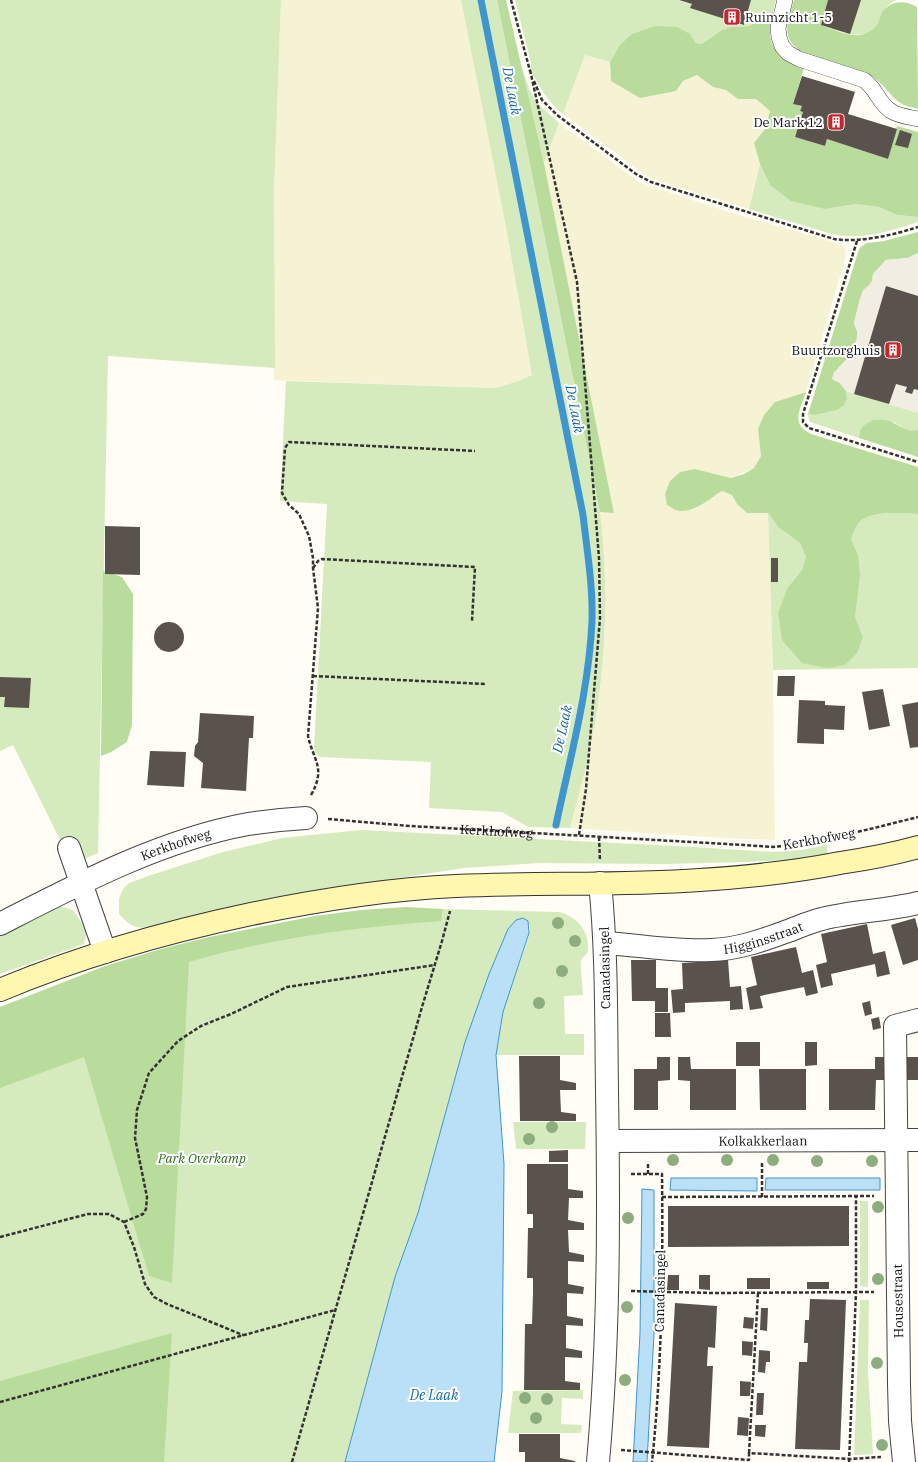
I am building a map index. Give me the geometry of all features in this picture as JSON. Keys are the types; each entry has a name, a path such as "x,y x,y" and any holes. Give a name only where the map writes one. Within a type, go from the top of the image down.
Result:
{"street":[{"name":"Kerkhofweg","path":"0,924 82,883 144,855 178,843 247,824 302,818"},
{"name":"Kerkhofweg","path":"0,990 105,952 192,927 302,903 366,894 456,886 698,881 815,868 918,847"},
{"path":"69,848 105,952"},
{"name":"Canadasingel","path":"598,1462 604,1364 608,1174 605,943 600,883"},
{"name":"Higginsstraat","path":"605,943 692,950 728,948 743,946 786,932 801,925 840,914 883,910 918,903"},
{"name":"Housestraat","path":"903,1458 899,1384 897,1197 908,1140 895,1026 918,1020"},
{"name":"Kolkakkerlaan","path":"608,1141 908,1140"}],"lane":[{"path":"785,0 778,28 778,36 782,46 788,53 799,59 864,80 871,85 885,106 891,111 918,119"}],"path":[{"path":"511,0 530,70 577,282 599,558 600,618 586,788 579,835"},
{"path":"530,70 538,93 547,106 556,115 630,170 651,182 834,239 857,241 918,227"},
{"path":"857,241 803,414 803,422 809,428 918,462"},
{"path":"302,818 315,788 319,766 311,748 308,736 318,608 312,568 313,558 309,536 299,514 289,505 282,493 285,448 289,442 475,451"},
{"path":"312,568 322,559 475,566 472,621"},
{"path":"313,676 486,684"},
{"name":"Kerkhofweg","path":"807,843 918,817"},
{"name":"Kerkhofweg","path":"302,818 772,847 794,845"},
{"path":"292,1462 442,941 456,886"},
{"path":"124,1222 143,1214 146,1209 147,1197 135,1138 137,1110 149,1073 178,1040 201,1026 287,987 435,964"},
{"path":"762,1141 762,1197"},
{"name":"Canadasingel","path":"608,1174 662,1174 661,1292 652,1462"},
{"path":"849,1461 856,1292 856,1196"},
{"path":"662,1197 897,1197"},
{"path":"0,1237 88,1214 109,1214 124,1222 134,1247 144,1284 154,1297 167,1304 244,1335"},
{"path":"641,1291 758,1293 856,1292"},
{"path":"634,1451 749,1461 758,1293"},
{"path":"0,1402 336,1310"},
{"path":"749,1453 849,1461 903,1458"}],"shaded area":[{"path":"281,0 461,0 506,227 532,375 496,388 274,380 274,191"},
{"path":"585,55 610,62 611,81 676,91 683,81 697,75 713,87 726,90 738,99 756,99 770,111 765,129 754,143 760,164 749,209 648,177 563,114"},
{"path":"559,123 639,182 729,212 843,245 845,248 846,256 806,392 775,402 758,429 761,456 754,468 731,478 695,469 680,472 670,481 714,496 722,491 732,495 737,504 747,513 768,513 773,670 775,840 570,828 594,730 600,689 605,635 605,598 600,512 614,512 544,163"},
{"path":"918,253 918,296 886,286 855,394 889,404 896,384 907,387 905,392 912,394 914,389 918,390 918,413 854,394 846,391 840,383 832,379 834,372 851,355 857,338 857,331 854,323 860,299 863,290 872,281 873,274 886,260 908,258"}],"green space":[{"path":"0,0 281,0 274,191 275,368 108,356 98,853 72,864 13,745 0,751"},
{"path":"461,0 497,0 600,512 605,578 605,622 602,666 598,706 570,828 528,827 502,812 429,808 431,762 320,757 316,754 314,748 327,504 280,501 286,381 496,388 532,375 506,227"},
{"path":"497,0 506,0 544,163 614,513 600,512"},
{"path":"515,0 677,0 692,4 691,8 744,25 751,0 776,0 773,11 757,19 750,26 730,27 720,31 702,44 696,43 690,34 619,46 610,62 585,55 563,114 548,99 530,70 531,63"},
{"path":"794,0 828,0 821,25 851,35 865,34 873,29 877,25 883,11 890,5 903,2 917,7 918,109 904,105 898,101 880,82 871,76 803,53 795,47 788,35 787,29"},
{"path":"828,0 896,0 883,10 878,24 872,30 859,35 843,33 821,25"},
{"path":"773,11 770,25 770,35 775,49 784,59 804,68 793,104 802,106 800,111 803,112 795,137 825,146 827,139 888,159 897,126 918,132 918,217 897,215 879,207 856,204 825,209 791,201 770,185 760,164 754,143 765,129 770,111 756,99 738,99 726,90 713,87 697,75 683,81 676,91 640,98 611,81 610,62 619,46 632,34 655,26 677,27 690,34 696,43 702,44 720,31 730,27 750,26 757,19"},
{"path":"520,63 536,102 559,123 544,163"},
{"path":"760,164 770,185 825,209 856,204 879,207 897,215 918,217 918,222 875,234 864,236 843,236 749,209"},
{"path":"918,232 918,253 908,258 886,260 873,274 872,281 860,299 854,323 857,331 857,338 851,355 839,367 832,379 840,383 846,391 847,398 844,405 837,410 815,415 808,414 859,249 867,243 884,241"},
{"path":"846,391 918,413 918,430 910,432 894,422 859,432 859,438 810,422 808,414 815,415 837,410 847,398"},
{"path":"806,392 798,416 801,425 805,430 811,434 918,467 918,514 877,514 869,516 863,520 855,529 851,539 858,555 860,575 855,617 863,637 857,653 845,665 827,668 802,663 782,640 778,613 788,587 802,570 806,557 800,543 778,527 768,513 747,513 737,504 732,495 722,491 694,508 681,511 675,510 667,505 665,494 670,481 680,472 695,469 731,478 744,474 754,468 761,456 758,429 764,415 775,402"},
{"path":"873,420 889,421 910,431 918,430 918,457 859,438 860,431 863,427"},
{"path":"768,513 778,527 800,543 806,557 802,570 788,587 863,637 855,617 858,555 851,539 854,531 858,524 869,516 886,513 918,514 918,668 773,670"},
{"path":"103,571 122,577 133,594 132,725 127,742 111,752 101,756"},
{"path":"361,830 773,852 801,850 827,845 827,854 787,860 745,862 664,864 540,863 464,868 366,883 154,927 142,928 131,925 119,914 119,899 123,889 129,883 148,876 223,852 282,838"},
{"path":"52,904 73,910 87,931 84,944 0,974 0,931"},
{"path":"406,907 443,909 441,921 346,930 283,940 251,946 189,962 172,1283 149,1276 84,1057 0,1088 0,1007 105,966 161,949 209,937 315,916 361,910"},
{"name":"Park Overkamp","path":"443,909 559,912 577,921 587,937 588,951 581,961 583,995 564,996 565,1034 584,1034 584,1055 496,1055 503,1012 528,939 530,927 528,921 395,1277 345,1462 0,1462 0,1018 251,935 442,917"},
{"path":"513,1122 586,1122 585,1149 516,1149"},
{"path":"860,1201 868,1201 868,1287 860,1286"},
{"path":"860,1300 869,1300 868,1372 873,1454 854,1455"},
{"path":"172,1333 164,1462 0,1462 0,1381"},
{"path":"583,1390 583,1399 562,1398 561,1424 582,1425 581,1433 508,1433 513,1391"}],"water":[{"name":"De Laak","path":"523,918 528,921 529,933 503,1012 496,1055 504,1164 502,1391 494,1462 345,1462 395,1277 418,1213 465,1042 489,974 508,929 516,920"},
{"path":"671,1178 757,1178 757,1191 670,1190"},
{"path":"766,1178 880,1178 880,1190 765,1190"},
{"path":"642,1189 654,1190 654,1334 647,1462 633,1462 640,1333"}],"building":[{"name":"Ruimzicht 1-5","path":"679,0 751,0 744,25 690,8 692,4"},
{"path":"828,0 861,0 850,34 821,25"},
{"name":"De Mark 12","path":"802,76 855,92 848,114 897,129 888,159 827,139 825,146 795,137 803,112 800,111 802,106 793,104"},
{"path":"900,130 912,134 908,148 895,145"},
{"name":"Buurtzorghuis","path":"886,286 918,296 918,390 914,389 912,394 905,392 907,387 896,384 889,404 854,394"},
{"path":"105,526 140,527 140,575 105,574"},
{"path":"771,558 778,558 778,582 771,582"},
{"path":"169,622 175,623 183,631 183,643 175,651 169,652 163,651 155,643 154,637 155,631 163,623"},
{"path":"778,676 795,676 794,696 777,696"},
{"path":"0,677 31,678 29,708 4,707 5,697 0,697"},
{"path":"883,689 890,726 869,730 862,692"},
{"path":"799,700 825,701 825,705 845,706 844,730 824,729 824,744 797,743"},
{"path":"918,702 918,747 910,748 902,705"},
{"path":"200,713 254,716 253,738 249,738 246,791 201,788 203,763 194,756 195,746 198,742"},
{"path":"150,751 186,752 184,787 147,785"},
{"path":"915,918 918,929 918,960 903,965 891,925"},
{"path":"867,924 873,954 885,951 890,974 877,977 875,964 831,974 833,985 821,988 816,965 827,962 821,934"},
{"path":"796,947 802,973 813,970 818,993 806,996 804,987 760,996 763,1008 750,1010 746,988 757,985 751,957"},
{"path":"631,960 656,960 656,988 668,988 668,1012 655,1012 655,1001 632,1001"},
{"path":"728,960 730,987 741,986 743,1009 730,1010 730,1001 685,1003 685,1012 673,1013 671,990 683,989 682,963"},
{"path":"870,1001 872,1014 865,1016 862,1003"},
{"path":"655,1013 670,1013 671,1037 655,1037"},
{"path":"879,1017 881,1028 873,1030 871,1019"},
{"path":"736,1042 760,1042 760,1066 736,1066"},
{"path":"805,1042 817,1042 817,1065 805,1066"},
{"path":"519,1056 560,1056 560,1080 576,1083 576,1090 560,1090 561,1112 576,1114 576,1121 520,1121"},
{"path":"657,1057 670,1057 670,1080 658,1081 658,1110 634,1110 634,1069 657,1069"},
{"path":"678,1057 690,1057 691,1069 736,1069 736,1110 690,1110 690,1081 678,1080"},
{"path":"875,1057 887,1057 887,1080 876,1080 875,1110 829,1110 829,1069 875,1069"},
{"path":"905,1057 918,1057 918,1080 905,1080"},
{"path":"759,1069 806,1069 806,1110 760,1110"},
{"path":"568,1150 568,1162 549,1162 549,1151"},
{"path":"527,1164 568,1164 568,1189 583,1191 583,1198 569,1198 568,1220 584,1223 584,1230 568,1230 569,1252 584,1255 584,1262 568,1261 568,1284 584,1287 583,1294 567,1293 567,1316 583,1319 583,1326 566,1325 566,1348 582,1351 582,1358 565,1357 565,1381 580,1383 580,1390 524,1390 525,1324 532,1324 533,1293 533,1278 527,1278 528,1228 533,1228 533,1214 527,1214"},
{"path":"668,1206 849,1206 849,1246 668,1247"},
{"path":"668,1275 679,1275 679,1290 667,1290"},
{"path":"699,1275 710,1275 710,1290 699,1289"},
{"path":"747,1278 770,1278 770,1289 747,1289"},
{"path":"807,1282 829,1282 829,1289 807,1289"},
{"path":"810,1299 846,1300 840,1450 795,1449 799,1362 807,1362 808,1343 804,1343 805,1320 809,1320"},
{"path":"675,1303 717,1306 715,1348 708,1347 707,1366 713,1366 709,1448 667,1446"},
{"path":"761,1308 768,1308 767,1331 760,1330"},
{"path":"744,1317 754,1318 753,1329 743,1328"},
{"path":"742,1341 753,1342 752,1356 742,1355"},
{"path":"759,1350 770,1351 770,1362 766,1362 765,1373 758,1372"},
{"path":"740,1381 751,1382 750,1396 740,1396"},
{"path":"757,1393 764,1393 763,1415 756,1415"},
{"path":"738,1417 749,1418 748,1436 737,1435"},
{"path":"755,1425 766,1425 765,1437 755,1436"},
{"path":"519,1434 560,1434 560,1458 575,1462 525,1462 525,1452 519,1452"}],"waterway":[{"name":"De Laak","path":"481,0 583,515 591,581 592,621 587,673 578,724 556,825"}],"place":[{"name":"Ruimzicht 1-5","path":"732,17"},
{"name":"De Mark 12","path":"836,122"},
{"name":"Buurtzorghuis","path":"893,350"}]}
